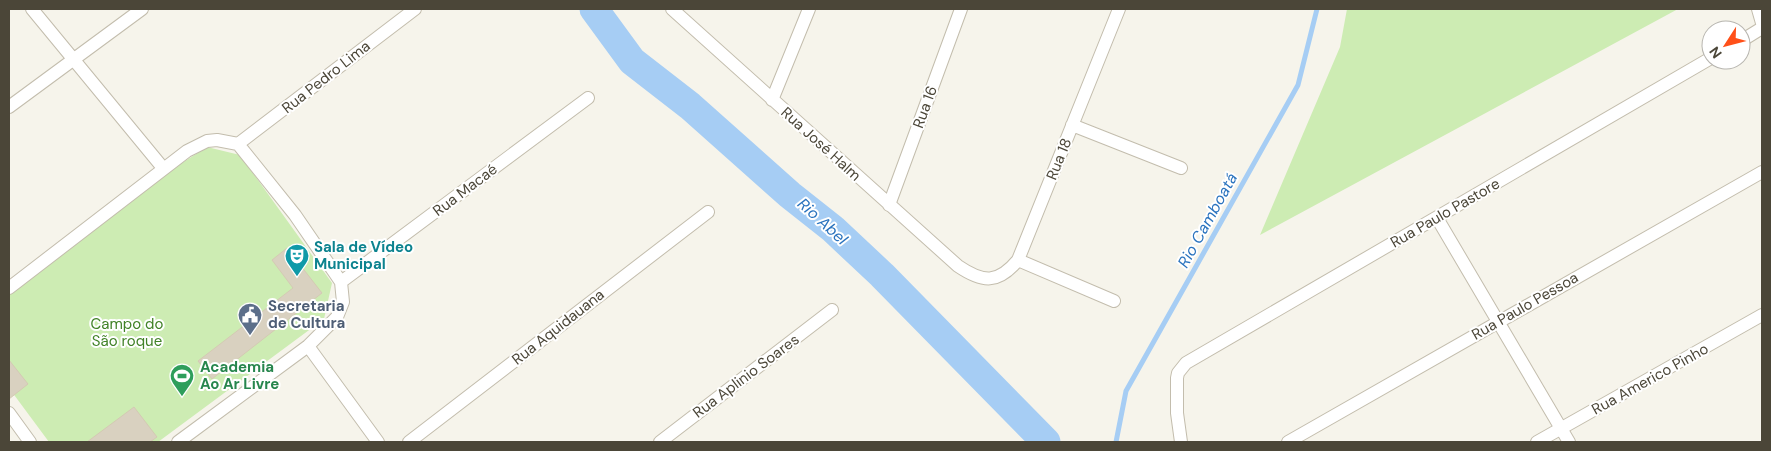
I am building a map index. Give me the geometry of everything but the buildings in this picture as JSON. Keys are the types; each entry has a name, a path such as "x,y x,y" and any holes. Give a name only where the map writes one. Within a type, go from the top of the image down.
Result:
{"street":[{"path":"32,9 75,58 163,168"},
{"path":"9,107 142,9"},
{"name":"Rua Pedro Lima","path":"238,144 415,9"},
{"name":"Rua José Halm","path":"672,9 958,266 973,276"},
{"path":"772,100 809,9"},
{"name":"Rua 16","path":"889,204 961,9"},
{"name":"Rua 18","path":"973,276 992,278 1007,274 1018,260 1119,9"},
{"path":"1758,9 1762,23"},
{"path":"1751,35 1762,28"},
{"name":"Rua Paulo Pastore","path":"1180,442 1177,413 1177,378 1180,369 1196,356 1701,64"},
{"name":"Rua Macaé","path":"342,282 588,98"},
{"path":"1072,125 1181,168"},
{"path":"9,288 187,151 207,141 217,140 238,144 295,215 342,282 343,302 337,317 308,346 178,442"},
{"name":"Rua Paulo Pessoa","path":"1288,442 1762,172"},
{"name":"Rua Aquidauana","path":"409,442 708,212"},
{"path":"1437,218 1569,442"},
{"path":"1018,260 1114,301"},
{"name":"Rua Aplinio Soares","path":"660,442 832,310"},
{"name":"Rua Americo Pinho","path":"1537,442 1762,315"},
{"path":"308,346 378,442"},
{"path":"9,413 30,442"}],"green space":[{"path":"1347,9 1678,9 1260,235 1340,47"},
{"name":"Campo do São roque","path":"207,147 240,155 332,283 324,319 158,442 49,442 9,388 9,292 171,170"}],"waterway":[{"name":"Rio Abel","path":"594,9 632,61 690,106 790,195 833,229 882,275 1046,442"},
{"name":"Rio Camboatá","path":"1116,442 1126,391 1298,85 1317,9"}],"place":[{"name":"Sala de Vídeo Municipal","path":"297,277"},
{"name":"Secretaria de Cultura","path":"250,336"},
{"name":"Academia Ao Ar Livre","path":"182,397"}]}
